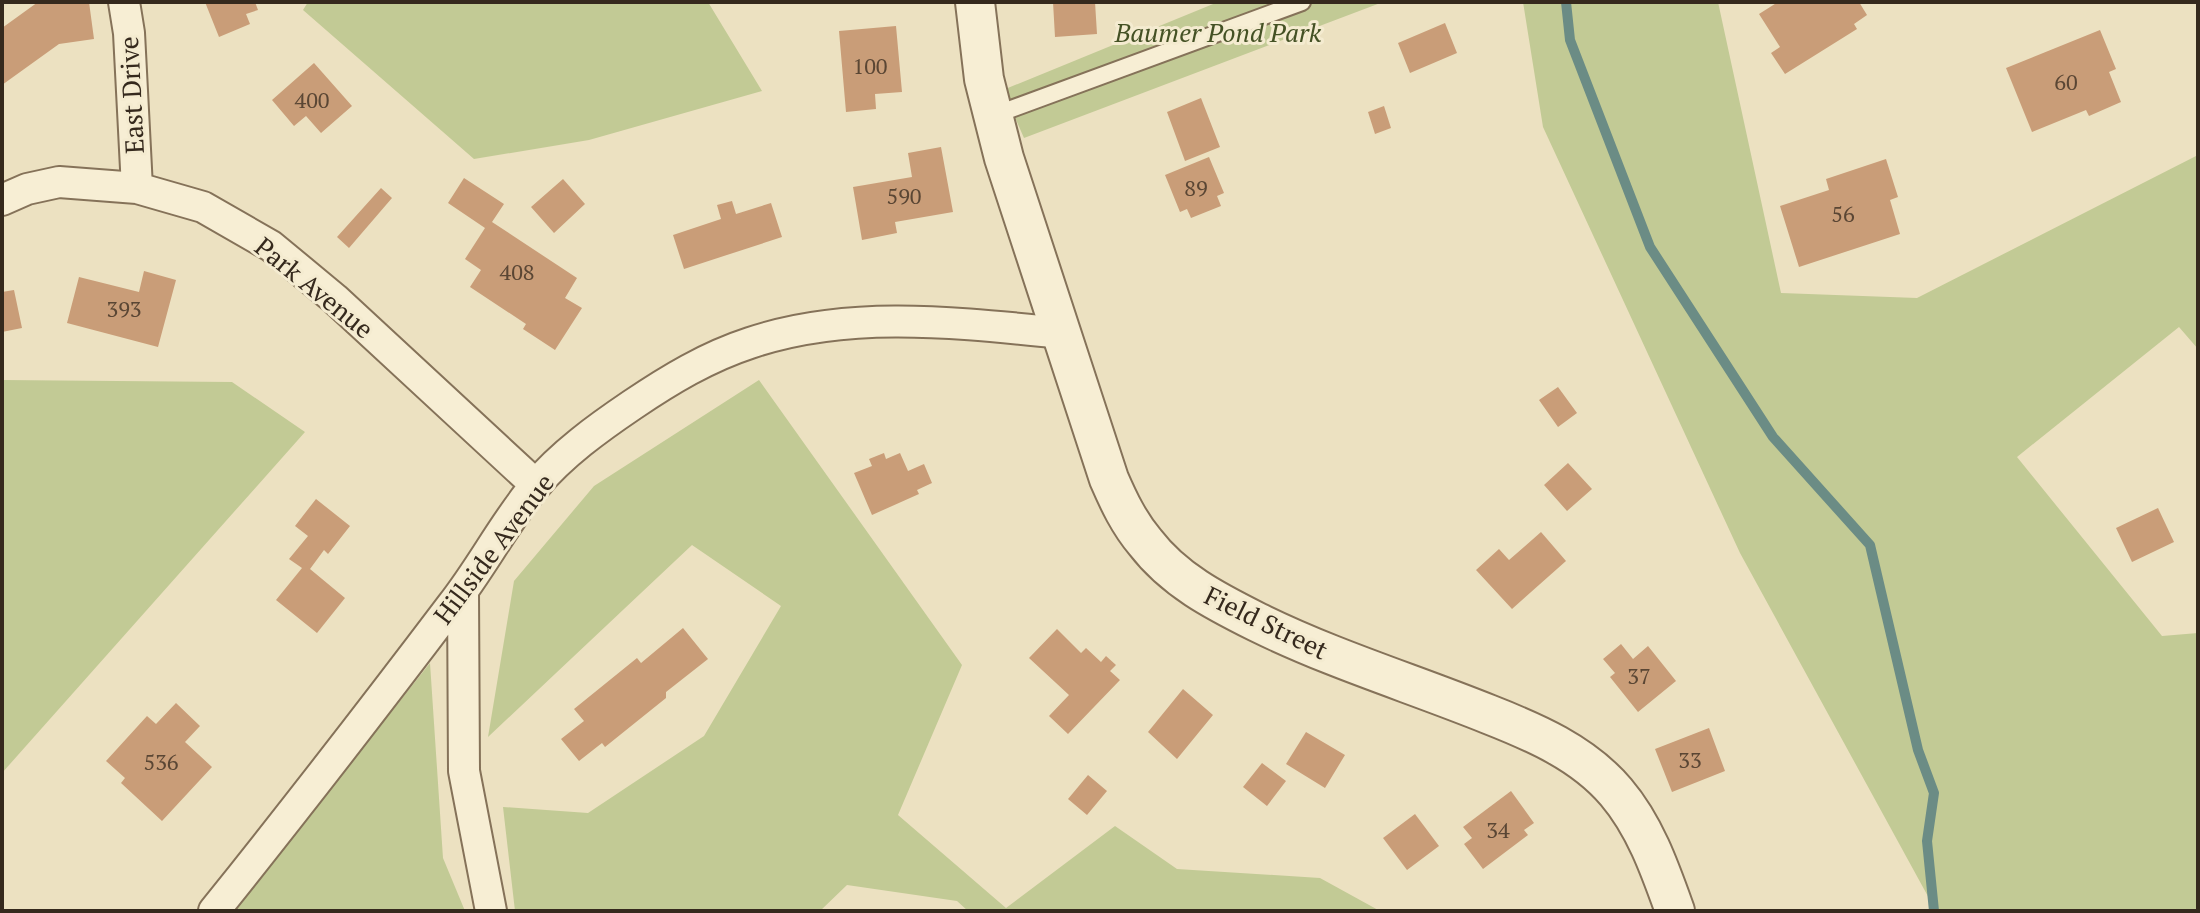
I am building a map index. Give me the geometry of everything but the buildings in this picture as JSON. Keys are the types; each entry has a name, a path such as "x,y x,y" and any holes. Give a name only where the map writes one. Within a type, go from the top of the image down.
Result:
{"street":[{"name":"East Drive","path":"124,2 129,33 137,188"},
{"name":"Field Street","path":"975,2 984,79 1004,158 1109,479 1125,515 1146,544 1173,572 1207,597 1304,645 1532,731 1579,759 1615,790 1633,815 1648,840 1675,911"},
{"name":"Park Avenue","path":"2,200 27,189 59,182 137,188 203,207 271,246 335,299 536,485"},
{"name":"Hillside Avenue","path":"214,911 339,755 463,592 536,485 609,420 673,377 751,342 819,327 889,321 947,322 1062,333"},
{"path":"463,592 464,771 491,911"}],"lane":[{"path":"992,116 1302,2"}],"green space":[{"path":"308,2 708,2 762,91 589,140 474,159 303,10"},
{"name":"Baumer Pond Park","path":"1218,2 1383,2 1024,138 1003,90"},
{"path":"1523,2 1718,2 1781,293 1917,298 2198,155 2198,349 2179,327 2017,457 2162,636 2198,633 2198,911 1936,911 1740,553 1543,127"},
{"path":"2,380 232,382 305,432 2,773"},
{"path":"759,380 962,665 898,815 1006,908 1115,826 1177,869 1320,878 1380,911 968,911 957,901 847,885 820,911 515,911 503,807 588,813 704,736 781,606 692,545 488,737 514,581 594,486"},
{"path":"430,663 443,858 465,911 233,911"}],"waterway":[{"path":"1566,2 1570,40 1650,247 1773,437 1870,545 1918,750 1934,793 1927,841 1934,911"}]}
